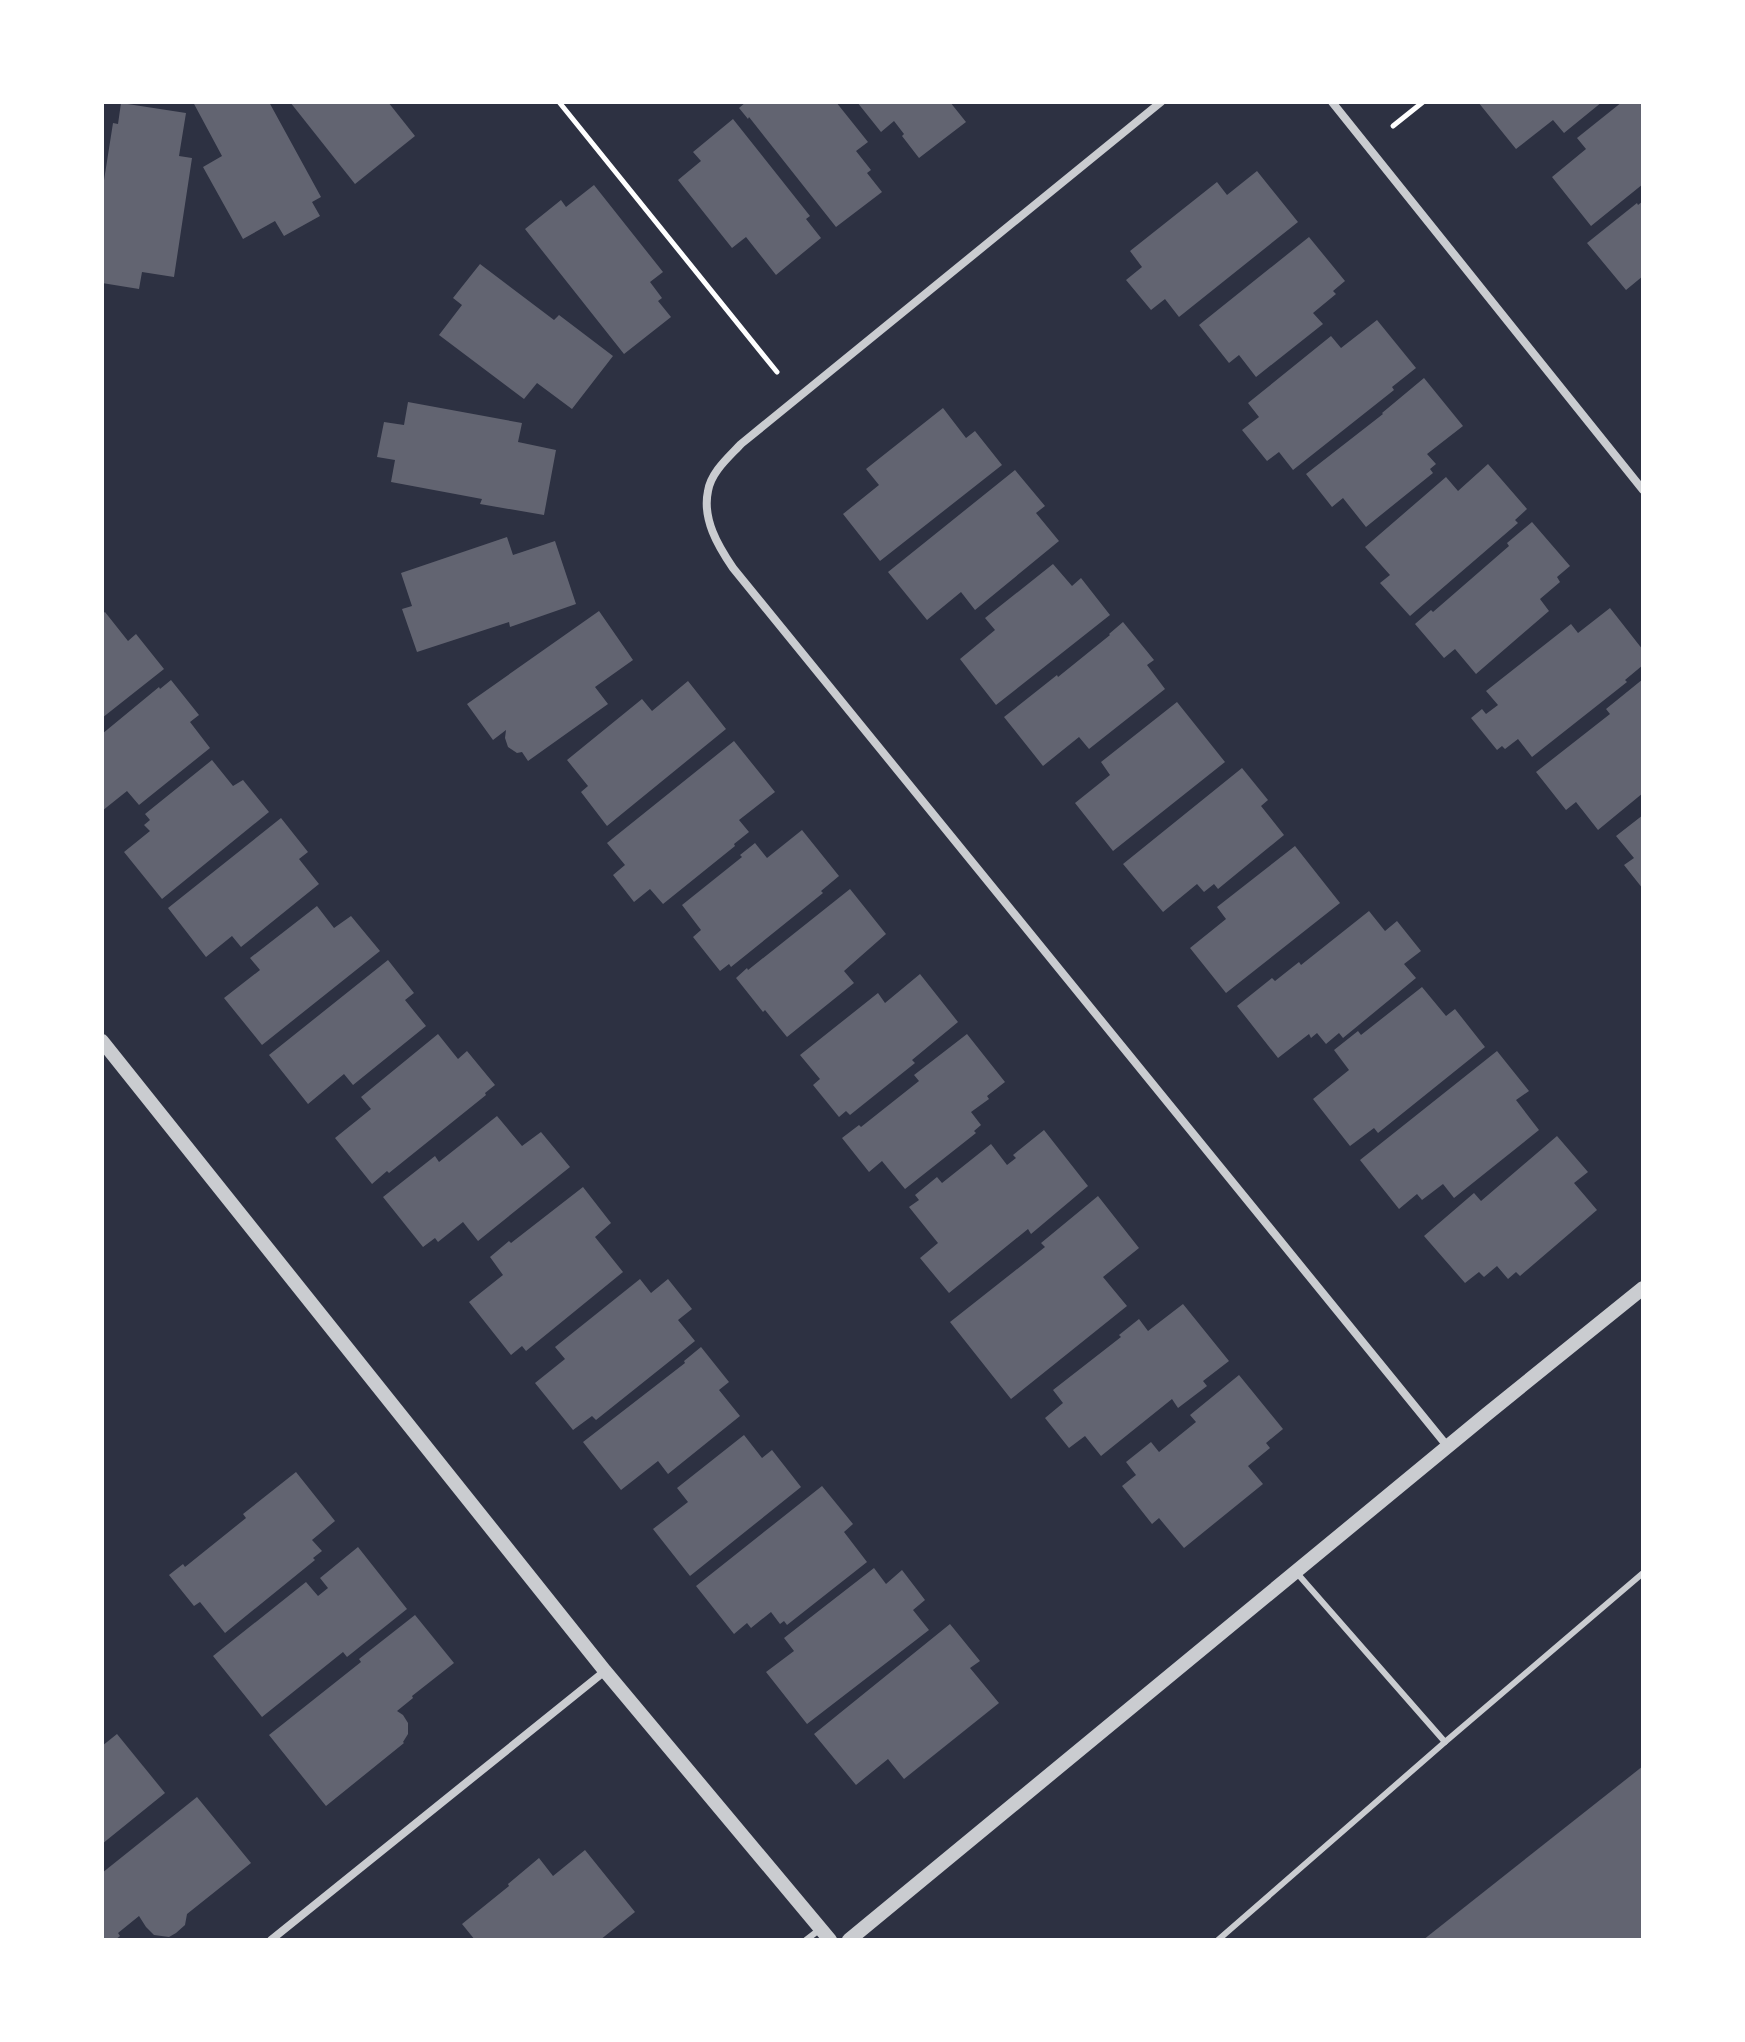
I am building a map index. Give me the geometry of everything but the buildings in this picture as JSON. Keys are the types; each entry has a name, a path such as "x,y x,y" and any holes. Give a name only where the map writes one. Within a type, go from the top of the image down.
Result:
{"street":[{"path":"1161,102 741,444 720,466 707,490 708,518 717,544 733,568 1448,1447"},
{"path":"1332,102 1643,490"},
{"path":"102,1041 605,1671 825,1934"},
{"path":"849,1940 1643,1288"},
{"path":"271,1940 605,1671"}],"lane":[{"path":"1296,1572 1445,1742"},
{"path":"1218,1940 1643,1573"},
{"path":"806,1940 825,1934"}],"path":[{"path":"559,102 798,398"}]}
